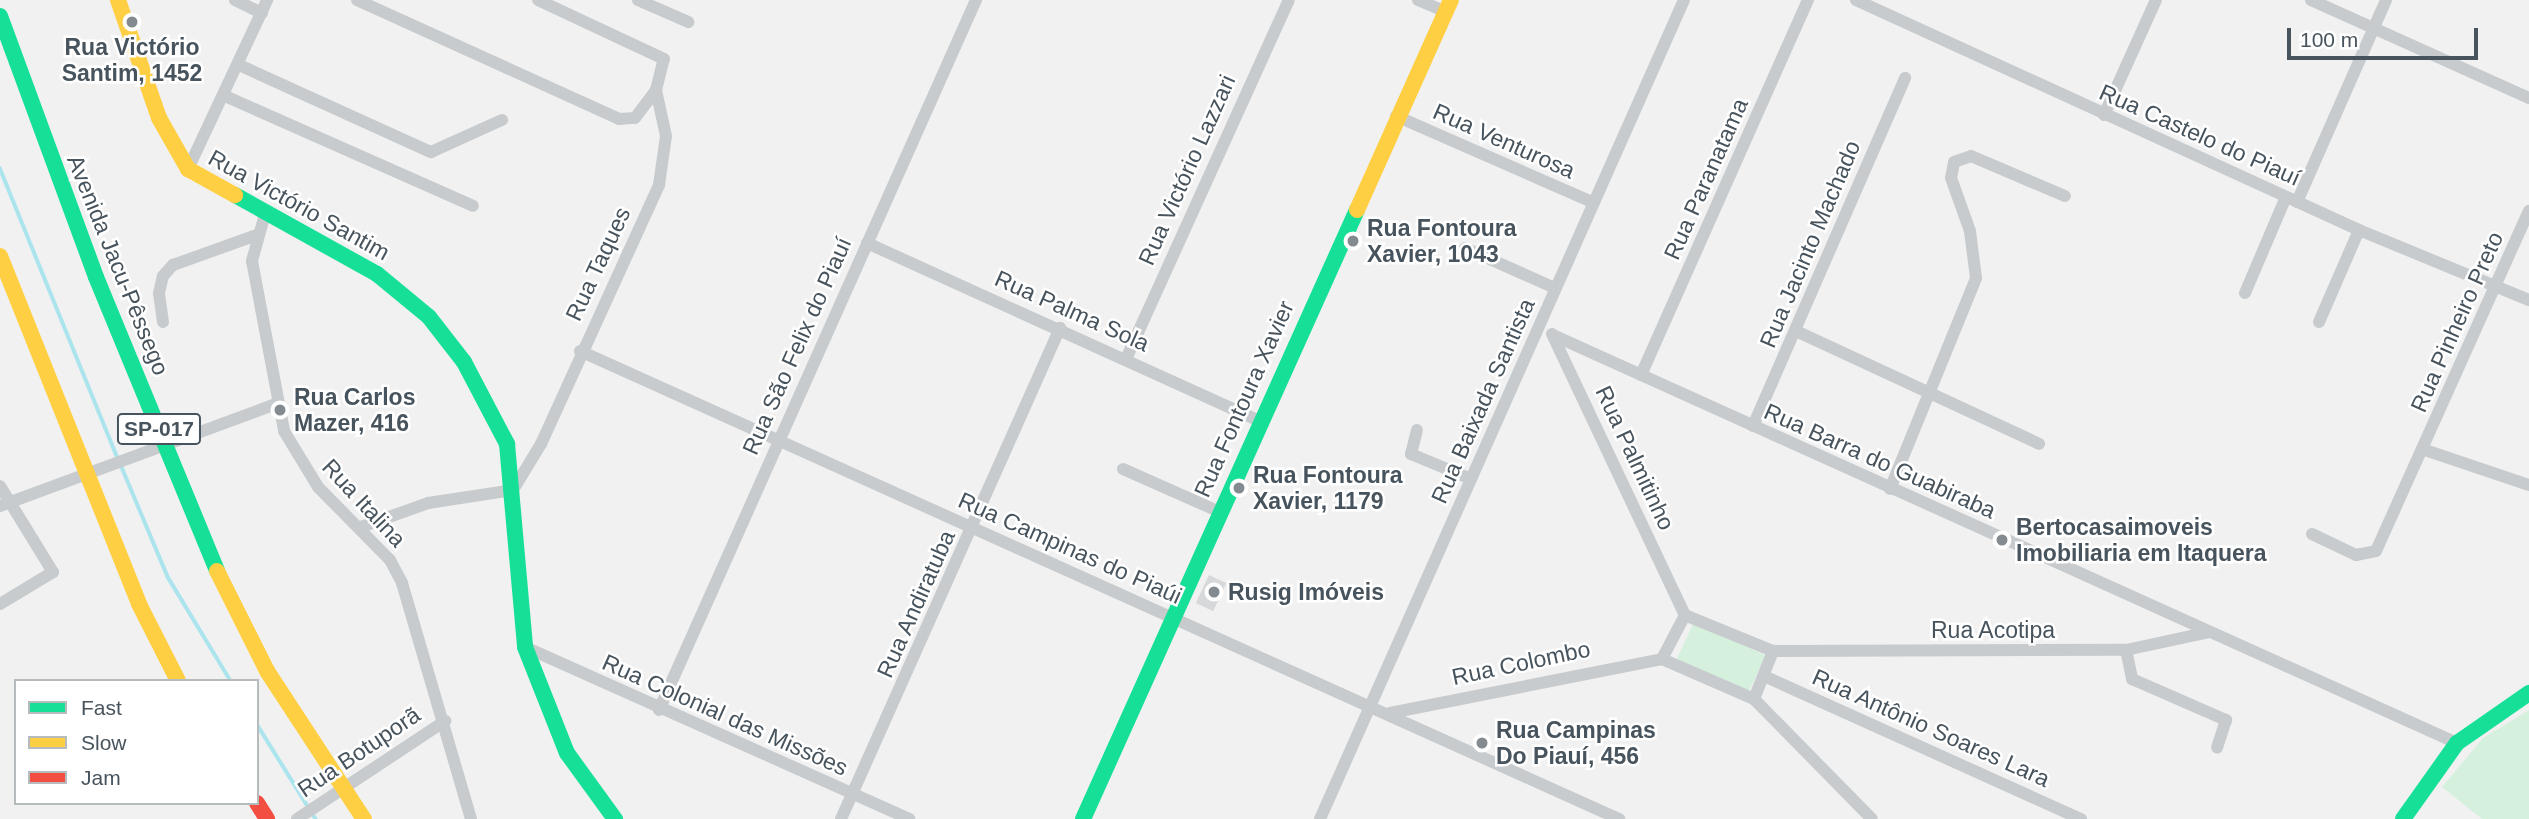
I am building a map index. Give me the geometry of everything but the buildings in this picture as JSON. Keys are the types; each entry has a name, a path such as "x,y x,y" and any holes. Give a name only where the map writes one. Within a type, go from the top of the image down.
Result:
{"main road":[{"name":"Rua Victório Santim","path":"118,0 159,118 188,169 377,274 429,317 464,362 499,426 513,490 526,648 567,753 615,819"},
{"name":"Rua Fontoura Xavier","path":"1083,819 1170,616 1448,6"},
{"name":"Avenida Jacu-Pêssego","path":"0,16 96,277 162,445 248,637 338,792 364,819"},
{"path":"0,256 94,473 177,679"},
{"path":"2403,819 2457,743 2529,693"}],"street":[{"path":"235,0 262,13"},
{"path":"188,169 225,96 267,0"},
{"path":"357,0 619,119 635,118 656,90"},
{"name":"Rua Taques","path":"513,490 541,443 580,351 659,185 666,136 656,90 666,66 652,52 538,0"},
{"path":"638,0 688,22"},
{"name":"Rua São Felix do Piauí","path":"659,710 775,441 975,0"},
{"name":"Rua Victório Lazzari","path":"1126,359 1289,0"},
{"path":"1418,0 1448,6"},
{"name":"Rua Baixada Santista","path":"1320,819 1684,0"},
{"name":"Rua Paranatama","path":"1641,375 1808,0"},
{"name":"Rua Castelo do Piauí","path":"1856,0 2359,230 2494,289 2529,300"},
{"path":"2104,115 2156,0"},
{"path":"2311,0 2529,98"},
{"path":"2245,293 2386,0"},
{"path":"239,65 432,152 502,120"},
{"name":"Rua Jacinto Machado","path":"1754,426 1905,78"},
{"path":"225,96 473,206"},
{"name":"Rua Venturosa","path":"1396,116 1594,203"},
{"path":"1890,488 1976,278 1970,231 1951,178 1954,162 1971,156 2065,196"},
{"name":"Rua Pinheiro Preto","path":"2312,534 2370,556 2423,449 2529,211"},
{"name":"Rua Italina","path":"265,214 257,234 253,279 276,404 300,465 361,527 402,583 445,721 471,819"},
{"path":"2319,322 2359,230"},
{"path":"163,322 159,293 163,276 173,265 257,234"},
{"name":"Rua Palma Sola","path":"867,243 1060,328 1259,421"},
{"path":"1465,248 1555,288"},
{"path":"1538,326 1555,336"},
{"name":"Rua Andiratuba","path":"841,819 1060,328"},
{"path":"1796,331 2039,444"},
{"name":"Rua Barra do Guabiraba","path":"1555,336 2457,743"},
{"name":"Rua Palmitinho","path":"1555,336 1685,615"},
{"name":"Rua Campinas do Piaúi","path":"580,351 775,441 1390,713 1619,819"},
{"path":"5,504 276,404"},
{"path":"1417,430 1411,454 1471,479"},
{"path":"2423,449 2529,485"},
{"path":"1123,469 1218,511"},
{"path":"0,486 5,504 49,563 50,578 0,604"},
{"path":"361,527 440,500 513,490"},
{"path":"1754,699 1773,651 1685,615 1662,659 1754,699 1872,819"},
{"name":"Rua Acotipa","path":"1773,651 2126,650 2210,632"},
{"name":"Rua Colonial das Missões","path":"526,648 659,710 909,819"},
{"path":"2126,650 2132,679 2226,720 2217,748"},
{"name":"Rua Colombo","path":"1390,713 1662,659"},
{"name":"Rua Antônio Soares Lara","path":"1764,676 2081,819"},
{"name":"Rua Botuporã","path":"297,819 445,721"}],"green space":[{"path":"1694,622 1766,655 1747,694 1676,661"},
{"path":"2529,710 2529,819 2482,819 2442,787 2483,738"}],"waterway":[{"path":"0,168 118,458"},
{"path":"121,465 168,577 230,679"},
{"path":"259,727 316,819"}],"traffic: fast":[{"path":"0,16 96,277 217,571"},
{"path":"235,195 377,274 429,317 464,362 507,444 525,647 567,753 615,819"},
{"path":"1083,819 1357,210"},
{"path":"2403,819 2457,743 2529,693"}],"traffic: slow":[{"path":"118,0 159,118 188,169 235,195"},
{"path":"1357,210 1451,0"},
{"path":"0,256 139,604 177,679"},
{"path":"217,571 267,671 364,819"}],"traffic: jam":[{"path":"258,805 267,819"}],"place":[{"name":"Rua Victório Santim, 1452","path":"132,22"},
{"name":"Rua Fontoura Xavier, 1043","path":"1353,241"},
{"name":"Rua Carlos Mazer, 416","path":"280,410"},
{"name":"Rua Fontoura Xavier, 1179","path":"1239,488"},
{"name":"Bertocasaimoveis Imobiliaria em Itaquera","path":"2002,540"},
{"name":"Rusig Imóveis","path":"1214,592"},
{"name":"Rua Campinas Do Piauí, 456","path":"1482,743"}]}
